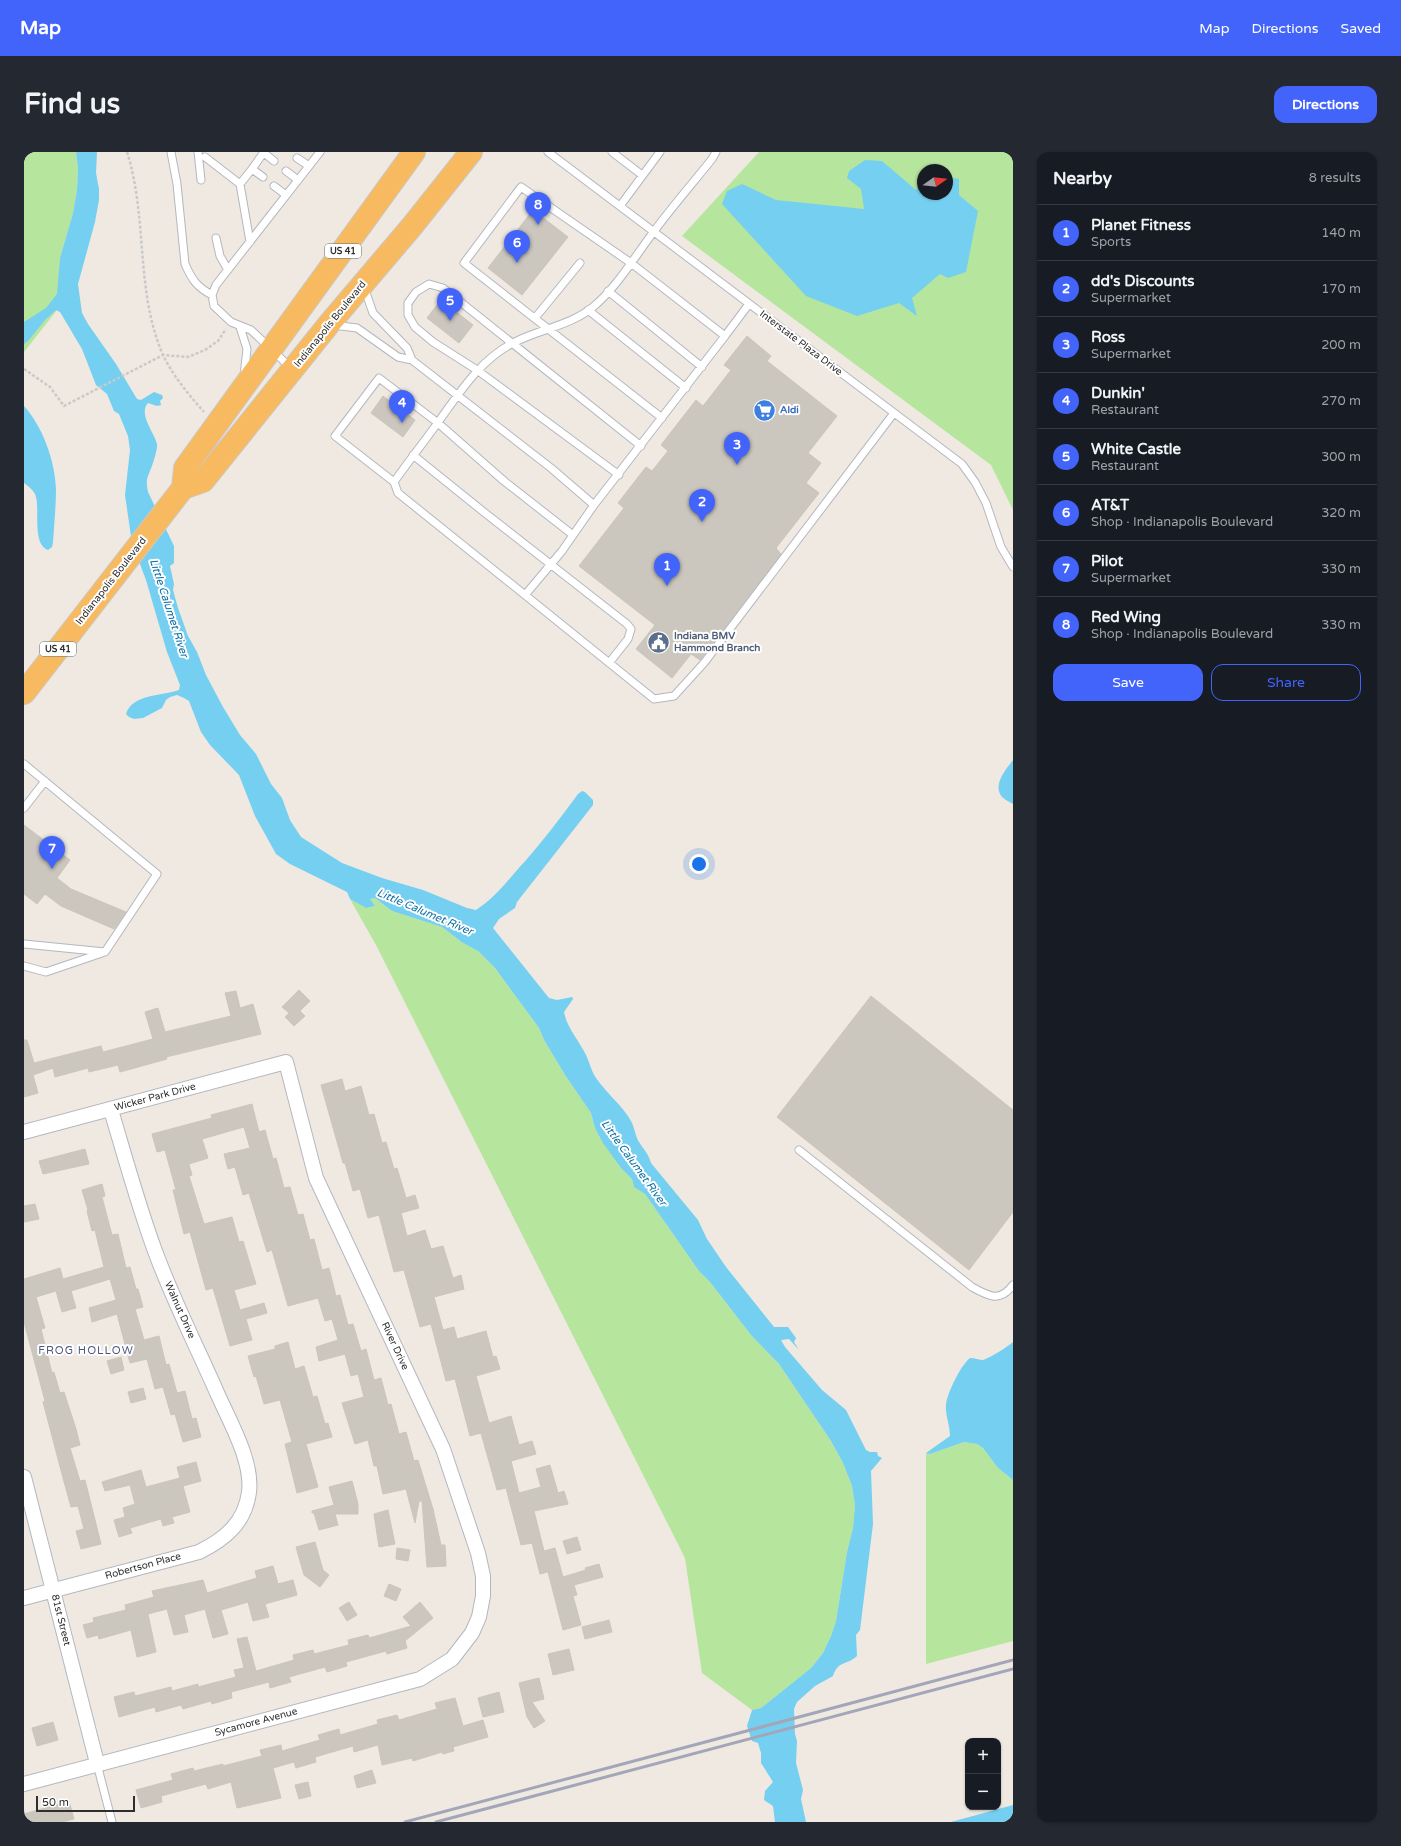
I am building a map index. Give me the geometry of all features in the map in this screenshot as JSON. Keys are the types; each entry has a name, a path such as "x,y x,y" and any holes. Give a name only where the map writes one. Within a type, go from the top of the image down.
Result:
{"highway":[{"name":"US 41","path":"184,488 185,468 414,152"},
{"name":"Indianapolis Boulevard","path":"24,693 184,488 203,482 329,324 413,225 471,152"}],"street":[{"name":"Wicker Park Drive","path":"24,1132 286,1062"},
{"name":"River Drive","path":"286,1062 316,1178 443,1449 475,1546 483,1576 483,1596 479,1617 472,1633"},
{"name":"Walnut Drive","path":"110,1110 154,1250 244,1457 248,1474 249,1491 246,1508"},
{"name":"81st Street","path":"24,1477 97,1764"},
{"name":"Robertson Place","path":"24,1598 199,1552 218,1542 234,1527 246,1508"},
{"name":"Sycamore Avenue","path":"24,1784 420,1680 452,1659 472,1633"}],"lane":[{"path":"170,152 177,184 185,264 199,288 212,295"},
{"path":"198,152 201,180"},
{"path":"240,184 264,152 274,161"},
{"path":"292,370 251,330 240,327 231,322 214,306 212,295 216,285 320,152"},
{"name":"Interstate Plaza Drive","path":"548,152 962,464 975,482 986,503 1001,547 1013,567"},
{"path":"612,152 642,175"},
{"path":"620,206 660,152"},
{"path":"394,482 477,370 512,343 573,320 588,310 608,291 716,152"},
{"path":"206,157 240,184 250,242"},
{"path":"297,158 309,166"},
{"path":"252,169 263,177"},
{"path":"286,171 298,180"},
{"path":"274,186 286,195"},
{"path":"662,418 464,263 522,187 630,262 724,336"},
{"path":"216,238 220,256 228,270"},
{"path":"535,318 580,263"},
{"path":"362,284 373,313 407,348 412,360"},
{"path":"619,475 477,370 433,342 415,327 408,315 408,303 416,292 429,284 443,288 641,446"},
{"path":"608,291 702,367"},
{"path":"525,594 551,564 594,505 619,475 749,304"},
{"path":"588,310 686,388"},
{"path":"329,324 357,328 398,357 412,360 551,468 594,505"},
{"path":"240,327 247,349 243,388"},
{"path":"573,535 504,481 438,423 379,378 335,436 394,482 398,493 654,699 674,696 704,663 894,413"},
{"path":"413,455 627,624 631,630 628,639 609,663"},
{"path":"24,764 157,874 105,952 46,972 24,966"},
{"path":"24,808 45,781"},
{"path":"24,944 105,952"},
{"path":"799,1150 972,1287 986,1294 997,1297 1007,1294 1013,1285"},
{"path":"97,1764 112,1822"}],"path":[{"path":"127,152 133,172 138,200 143,267 153,325 164,355 187,392 204,412"},
{"path":"24,369 50,387 64,406 164,355 188,357 205,350 218,341 231,322"}],"green space":[{"path":"24,152 76,152 78,168 77,190 73,213 60,258 57,310 24,352"},
{"path":"759,152 1013,152 1013,510 991,465 682,236"},
{"path":"375,898 392,911 442,927 463,943 478,951 495,968 539,1028 544,1040 565,1075 591,1113 595,1128 603,1142 621,1168 632,1179 634,1187 645,1194 699,1271 710,1282 751,1335 779,1364 831,1441 843,1463 852,1486 855,1505 853,1528 847,1552 836,1621 831,1636 823,1653 811,1668 761,1708 752,1710 702,1673 685,1558 376,945 350,899 366,908 375,906 370,899"},
{"path":"964,1442 977,1444 983,1448 998,1468 1013,1480 1013,1641 926,1664 926,1453 930,1454"}],"water":[{"name":"Little Calumet River","path":"76,152 97,152 96,173 99,189 99,200 95,222 78,284 82,313 137,399 141,400 154,392 162,395 163,398 160,401 161,405 157,406 148,403 145,407 146,418 157,444 147,478 147,484 148,492 174,546 174,563 170,566 174,584 173,590 178,608 188,636 197,652 206,675 240,735 256,754 271,784 282,798 290,820 301,837 342,863 382,878 423,890 467,908 476,910 493,896 542,842 578,794 582,791 585,792 593,800 593,805 517,902 515,908 499,919 493,928 549,998 557,1000 572,997 573,999 564,1012 569,1027 584,1052 596,1078 628,1116 638,1140 651,1163 698,1220 707,1239 726,1267 774,1327 788,1327 796,1338 794,1342 799,1350 789,1339 781,1340 785,1347 822,1390 846,1410 866,1450 870,1452 877,1452 878,1456 882,1458 871,1471 873,1524 860,1630 856,1635 857,1656 854,1659 840,1665 833,1676 815,1686 797,1702 794,1709 795,1734 797,1741 796,1763 803,1790 801,1799 806,1822 775,1822 773,1806 764,1800 765,1791 773,1782 761,1763 761,1753 758,1743 752,1741 747,1726 752,1710 761,1708 811,1668 823,1653 836,1621 847,1552 853,1528 855,1505 852,1486 843,1463 831,1441 779,1364 751,1335 710,1282 699,1271 645,1194 634,1187 632,1179 621,1168 603,1143 595,1128 591,1113 565,1075 544,1040 539,1028 495,968 478,951 463,943 442,927 392,911 375,898 370,899 375,906 366,908 350,899 347,892 290,864 276,854 255,816 239,775 210,745 201,732 189,701 177,695 166,700 162,708 143,718 134,719 126,714 129,707 141,699 179,690 180,685 167,652 146,580 132,543 125,495 130,450 128,436 119,414 114,411 107,394 96,385 82,349 60,312 56,310 24,344 24,322 46,308 57,294 60,258 73,213 77,190 78,168"},
{"path":"865,160 882,161 916,190 917,189 917,200 953,200 953,178 959,179 959,195 978,211 966,272 948,278 940,274 912,298 917,316 899,303 857,316 806,296 722,204 727,191 742,184 776,200 864,209 861,189 847,178 849,171"},
{"path":"24,406 37,424 47,445 55,478 56,496 53,542 52,547 48,550 40,541 38,533 37,500 35,494 24,483"},
{"path":"1013,760 1013,804 1002,797 999,792 999,782"},
{"path":"1013,1342 1013,1480 998,1468 983,1448 977,1444 964,1442 930,1454 926,1453 950,1436 946,1409 947,1400 955,1380 966,1362 970,1358 981,1360 986,1359"},
{"path":"1013,1805 1013,1822 951,1822 995,1810 1001,1810 1001,1808"}],"building":[{"path":"533,210 568,237 522,295 488,268"},
{"path":"441,300 473,325 459,343 427,318"},
{"path":"747,336 771,356 767,361 837,416 808,453 821,463 806,483 819,493 776,548 781,554 700,660 691,654 672,678 636,649 655,625 579,566 624,508 618,503 646,467 652,471 668,451 661,445 696,400 703,406 731,370 724,365"},
{"path":"383,396 415,420 403,437 371,413"},
{"path":"24,825 70,860 57,878 71,889 126,912 114,929 61,906 45,894 37,904 24,894"},
{"path":"299,990 310,1001 300,1011 305,1016 294,1026 285,1017 289,1013 282,1007"},
{"path":"236,991 240,1008 253,1004 261,1034 166,1057 167,1059 120,1072 118,1065 89,1072 88,1068 55,1077 53,1068 33,1075 38,1093 24,1097 24,1040 27,1040 34,1063 101,1046 103,1052 153,1039 145,1012 158,1008 165,1032 231,1016 225,993"},
{"path":"871,996 1013,1110 1013,1212 969,1270 777,1117"},
{"path":"342,1079 345,1091 361,1086 369,1115 374,1114 382,1143 386,1142 394,1169 397,1168 406,1198 415,1195 419,1208 401,1213 407,1236 425,1230 431,1249 443,1246 453,1278 461,1275 464,1289 434,1297 443,1330 454,1327 457,1339 486,1331 493,1357 496,1356 500,1369 476,1376 489,1423 511,1416 519,1445 532,1441 536,1454 511,1461 519,1493 541,1487 536,1469 550,1465 558,1493 564,1491 568,1504 534,1511 544,1551 555,1548 563,1577 586,1570 585,1568 599,1564 603,1577 574,1585 577,1595 573,1596 581,1625 563,1630 548,1572 540,1574 532,1543 521,1545 506,1488 497,1490 481,1433 470,1436 455,1379 446,1381 431,1324 420,1327 404,1270 394,1272 379,1215 368,1218 360,1189 353,1191 345,1163 343,1163 321,1085"},
{"path":"252,1104 259,1132 265,1130 273,1159 276,1158 284,1188 290,1187 298,1215 303,1214 310,1240 314,1239 322,1270 329,1268 336,1296 340,1295 348,1325 353,1324 361,1351 366,1349 374,1380 381,1378 388,1405 391,1404 399,1434 406,1432 414,1461 418,1460 433,1509 441,1545 445,1545 446,1566 427,1567 422,1501 419,1501 415,1523 406,1489 383,1494 377,1466 374,1466 368,1440 355,1444 342,1403 364,1397 358,1374 351,1376 345,1354 319,1361 316,1347 338,1340 332,1319 325,1321 318,1298 288,1306 272,1250 267,1252 249,1193 243,1195 235,1167 228,1169 224,1154 250,1148 244,1127 202,1139 208,1158 189,1164 192,1175 189,1176 204,1224 232,1217 239,1242 243,1241 256,1284 234,1290 240,1310 264,1303 267,1313 246,1319 252,1340 230,1346 213,1288 206,1290 190,1232 184,1234 173,1190 176,1190 165,1150 157,1152 152,1134 212,1118 211,1115"},
{"path":"85,1149 89,1164 43,1174 39,1161"},
{"path":"102,1184 105,1196 102,1197 112,1235 118,1234 126,1268 130,1267 143,1307 135,1309 144,1340 159,1336 166,1365 169,1364 177,1393 185,1391 192,1419 196,1418 201,1437 183,1442 175,1414 171,1415 163,1387 155,1389 147,1359 130,1363 117,1314 92,1322 89,1308 116,1300 110,1279 71,1291 76,1308 62,1312 56,1291 36,1297 45,1328 41,1329 52,1373 54,1372 60,1393 64,1392 80,1445 70,1448 80,1481 85,1480 101,1544 81,1549 76,1531 84,1529 78,1506 71,1507 43,1402 45,1401 24,1322 24,1279 60,1268 63,1279 104,1267 95,1230 92,1231 82,1190"},
{"path":"35,1204 39,1219 24,1222 24,1206"},
{"path":"288,1342 295,1369 304,1366 313,1397 317,1396 325,1424 328,1423 332,1437 306,1444 318,1487 297,1493 285,1444 292,1442 280,1400 264,1404 256,1376 254,1377 248,1356 275,1349 275,1346"},
{"path":"121,1357 124,1370 111,1374 107,1361"},
{"path":"143,1388 146,1399 131,1403 128,1392"},
{"path":"196,1462 201,1481 183,1486 190,1512 172,1517 174,1523 163,1526 161,1519 130,1528 132,1533 119,1537 114,1520 125,1517 123,1508 135,1504 130,1485 105,1491 102,1482 141,1470 146,1487 180,1478 177,1467"},
{"path":"352,1481 358,1504 358,1514 335,1514 338,1525 319,1530 312,1511 334,1505 329,1487"},
{"path":"388,1510 395,1544 379,1547 374,1514"},
{"path":"577,1537 581,1550 567,1554 563,1541"},
{"path":"315,1542 323,1570 329,1575 320,1587 304,1575 296,1547"},
{"path":"397,1548 410,1550 408,1561 396,1559"},
{"path":"273,1566 278,1584 293,1580 297,1595 265,1604 269,1617 253,1621 248,1602 221,1610 228,1634 213,1638 205,1609 184,1615 188,1632 174,1635 167,1609 148,1614 156,1652 137,1657 131,1630 99,1639 98,1635 87,1638 83,1625 94,1622 93,1618 126,1610 125,1605 154,1597 152,1591 203,1580 207,1593 257,1578 255,1571"},
{"path":"389,1584 401,1589 396,1601 384,1596"},
{"path":"349,1602 357,1615 347,1621 339,1608"},
{"path":"420,1602 433,1618 405,1641 407,1648 387,1654 386,1651 346,1662 347,1666 327,1672 325,1667 289,1677 291,1682 270,1688 269,1682 231,1692 232,1698 212,1704 211,1701 183,1709 181,1705 156,1712 155,1707 119,1717 114,1697 134,1692 135,1696 171,1687 172,1691 198,1684 198,1687 236,1677 234,1670 244,1668 237,1639 247,1637 256,1671 294,1660 293,1655 313,1650 314,1654 349,1645 348,1640 368,1635 369,1638 411,1626 403,1617"},
{"path":"609,1620 612,1632 585,1639 582,1627"},
{"path":"569,1649 574,1670 553,1675 548,1654"},
{"path":"539,1678 544,1699 532,1702 545,1721 534,1728 527,1717 519,1683"},
{"path":"499,1692 504,1712 483,1717 478,1698"},
{"path":"455,1698 463,1726 483,1720 488,1737 453,1747 454,1751 443,1754 442,1752 413,1761 412,1758 382,1765 378,1745 354,1752 353,1746 315,1757 316,1762 296,1768 294,1762 273,1768 281,1798 237,1808 231,1782 208,1789 206,1784 161,1796 162,1802 141,1808 136,1790 173,1780 171,1774 193,1768 194,1771 223,1764 223,1766 262,1756 260,1750 281,1745 282,1751 320,1740 318,1735 339,1729 340,1735 378,1724 377,1720 397,1715 399,1720 437,1709 435,1703"},
{"path":"53,1722 58,1740 37,1746 32,1728"},
{"path":"372,1770 376,1783 357,1788 354,1776"},
{"path":"308,1782 311,1796 299,1799 295,1785"},
{"path":"69,1801 74,1819 62,1822 24,1822 24,1814"}],"railway":[{"path":"405,1822 1013,1660"},
{"path":"436,1822 1013,1669"}],"place":[{"name":"Red Wing","path":"538,225"},
{"name":"AT&T","path":"517,263"},
{"name":"White Castle","path":"450,321"},
{"name":"Aldi","path":"764,410"},
{"name":"Dunkin'","path":"402,423"},
{"name":"Ross","path":"737,465"},
{"name":"dd's Discounts","path":"702,522"},
{"name":"Planet Fitness","path":"667,586"},
{"name":"Indiana BMV Hammond Branch","path":"658,642"},
{"name":"Pilot","path":"52,869"}],"district":[{"name":"FROG HOLLOW","path":"86,1350"}]}
